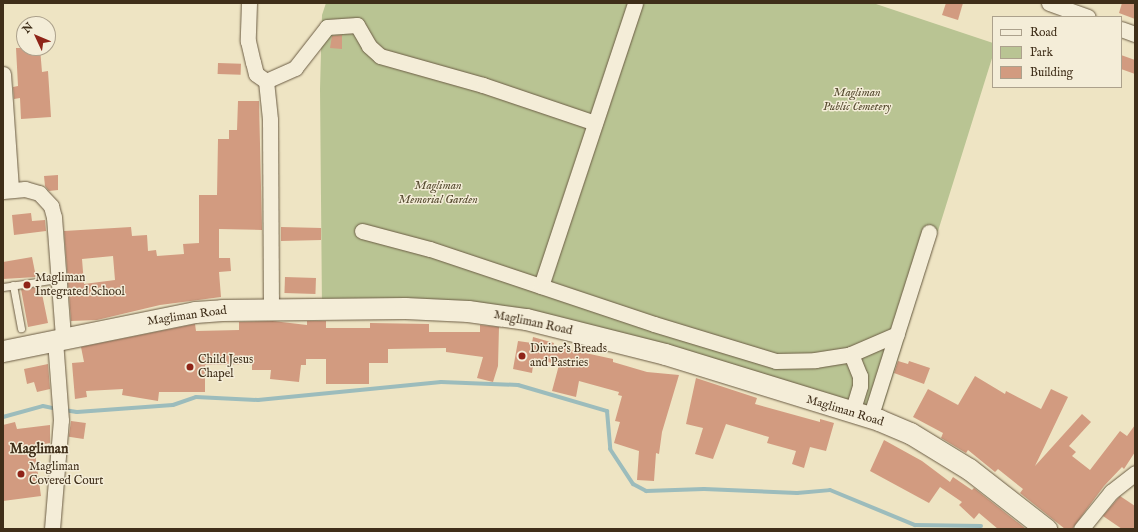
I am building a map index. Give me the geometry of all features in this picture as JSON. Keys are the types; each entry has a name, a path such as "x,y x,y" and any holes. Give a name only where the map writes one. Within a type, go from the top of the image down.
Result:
{"street":[{"path":"249,3 248,41 256,74 266,81 270,120 271,308"},
{"path":"541,286 635,3"},
{"path":"1049,3 1085,16"},
{"path":"266,81 295,68 327,27 357,25 369,46 380,56 483,85 594,123"},
{"path":"1122,29 1135,34"},
{"path":"3,74 7,190 25,189 39,193 51,206 54,217 61,420 52,529"},
{"path":"362,231 430,249 763,358 794,362 851,354 897,334"},
{"path":"861,415 897,334 929,232"},
{"name":"Magliman Road","path":"3,351 195,312 271,308 468,311 526,319 665,354 861,415 910,433 936,448 1004,494 1046,529"},
{"path":"851,354 860,381 861,415"},
{"path":"1081,529 1111,492 1135,473"}],"lane":[{"path":"3,286 57,279"},
{"path":"13,285 21,328"}],"green space":[{"name":"Magliman Memorial Garden","path":"326,3 873,3 992,43 992,58 879,420 526,319 322,309 320,89 322,15"}],"building":[{"path":"946,3 963,3 958,20 942,15"},
{"path":"1122,3 1135,3 1135,19 1119,13"},
{"path":"342,35 342,49 330,48 332,36"},
{"path":"1122,55 1135,60 1135,74 1122,69"},
{"path":"16,56 41,56 42,72 48,71 51,117 21,119 20,98 14,99 13,87 18,86"},
{"path":"218,63 241,64 241,75 218,74"},
{"path":"238,101 259,101 262,230 219,229 219,258 230,258 231,271 219,272 221,297 160,305 97,320 71,321 64,231 131,227 132,236 147,235 148,251 156,250 157,256 184,254 183,244 199,243 199,195 217,195 218,139 229,139 229,130 237,130","holes":["113,256 115,280 84,284 82,259"]},
{"path":"58,175 58,190 49,191 45,186 44,176"},
{"path":"31,213 32,221 45,220 46,231 14,235 12,215"},
{"path":"281,227 321,228 321,240 281,241"},
{"path":"32,257 36,277 3,279 3,262"},
{"path":"285,277 316,278 315,294 284,293"},
{"path":"37,287 38,290 41,289 48,323 28,327 21,289"},
{"path":"273,321 307,325 307,321 326,321 326,328 370,328 370,323 429,324 429,332 480,332 480,325 499,327 498,366 493,382 477,378 483,357 446,352 446,348 388,349 388,363 369,363 369,384 326,384 326,359 306,359 306,365 301,365 299,382 270,379 271,370 252,370 252,364 205,365 205,392 159,392 158,401 122,395 123,389 86,391 87,397 75,399 72,363 84,362 81,347 195,324 196,331 239,330 239,322"},
{"path":"533,337 554,343 553,346 613,359 613,362 647,372 679,375 662,432 659,454 656,453 654,481 637,480 639,451 614,443 620,422 615,421 622,396 618,395 619,392 579,381 576,397 552,391 559,365 534,358 532,373 513,369 518,341 532,343"},
{"path":"898,361 908,364 909,361 930,368 924,384 894,373"},
{"path":"48,364 50,389 37,392 34,382 27,384 24,369"},
{"path":"975,376 1005,394 1006,391 1041,409 1051,389 1068,397 1035,466 1082,414 1091,422 1069,446 1076,452 1072,456 1090,470 1120,431 1127,436 1135,425 1135,452 1124,469 1122,467 1104,486 1072,529 1065,529 1020,493 1023,489 998,469 995,472 968,450 966,453 941,438 943,433 913,417 928,389 958,405"},
{"path":"696,378 757,398 755,404 820,422 820,419 834,423 826,451 810,447 804,468 792,464 796,451 767,443 769,437 726,424 713,459 695,454 703,428 686,424"},
{"path":"71,421 86,423 84,439 69,437"},
{"name":"Magliman Covered Court","path":"15,422 17,429 50,425 50,443 34,446 41,496 3,501 3,425"},
{"path":"884,440 922,461 950,482 953,477 972,490 974,488 1026,529 998,529 979,513 974,519 959,505 962,502 940,487 929,503 870,471"},
{"path":"1120,496 1135,506 1135,529 1122,529 1103,516"}],"waterway":[{"path":"64,410 77,412 173,405 196,397 258,400 441,382 518,385 607,411 610,449 633,484 646,491 704,489 797,493 830,490 915,525 981,526"},
{"path":"3,417 43,406 57,409"}],"place":[{"name":"Magliman Integrated School","path":"27,285"},
{"name":"Divine's Breads and Pastries","path":"522,356"},
{"name":"Child Jesus Chapel","path":"190,367"},
{"name":"Magliman Covered Court","path":"21,474"}],"district":[{"name":"Magliman","path":"39,449"}],"park label":[{"name":"Magliman Public Cemetery","path":"857,100"}]}
